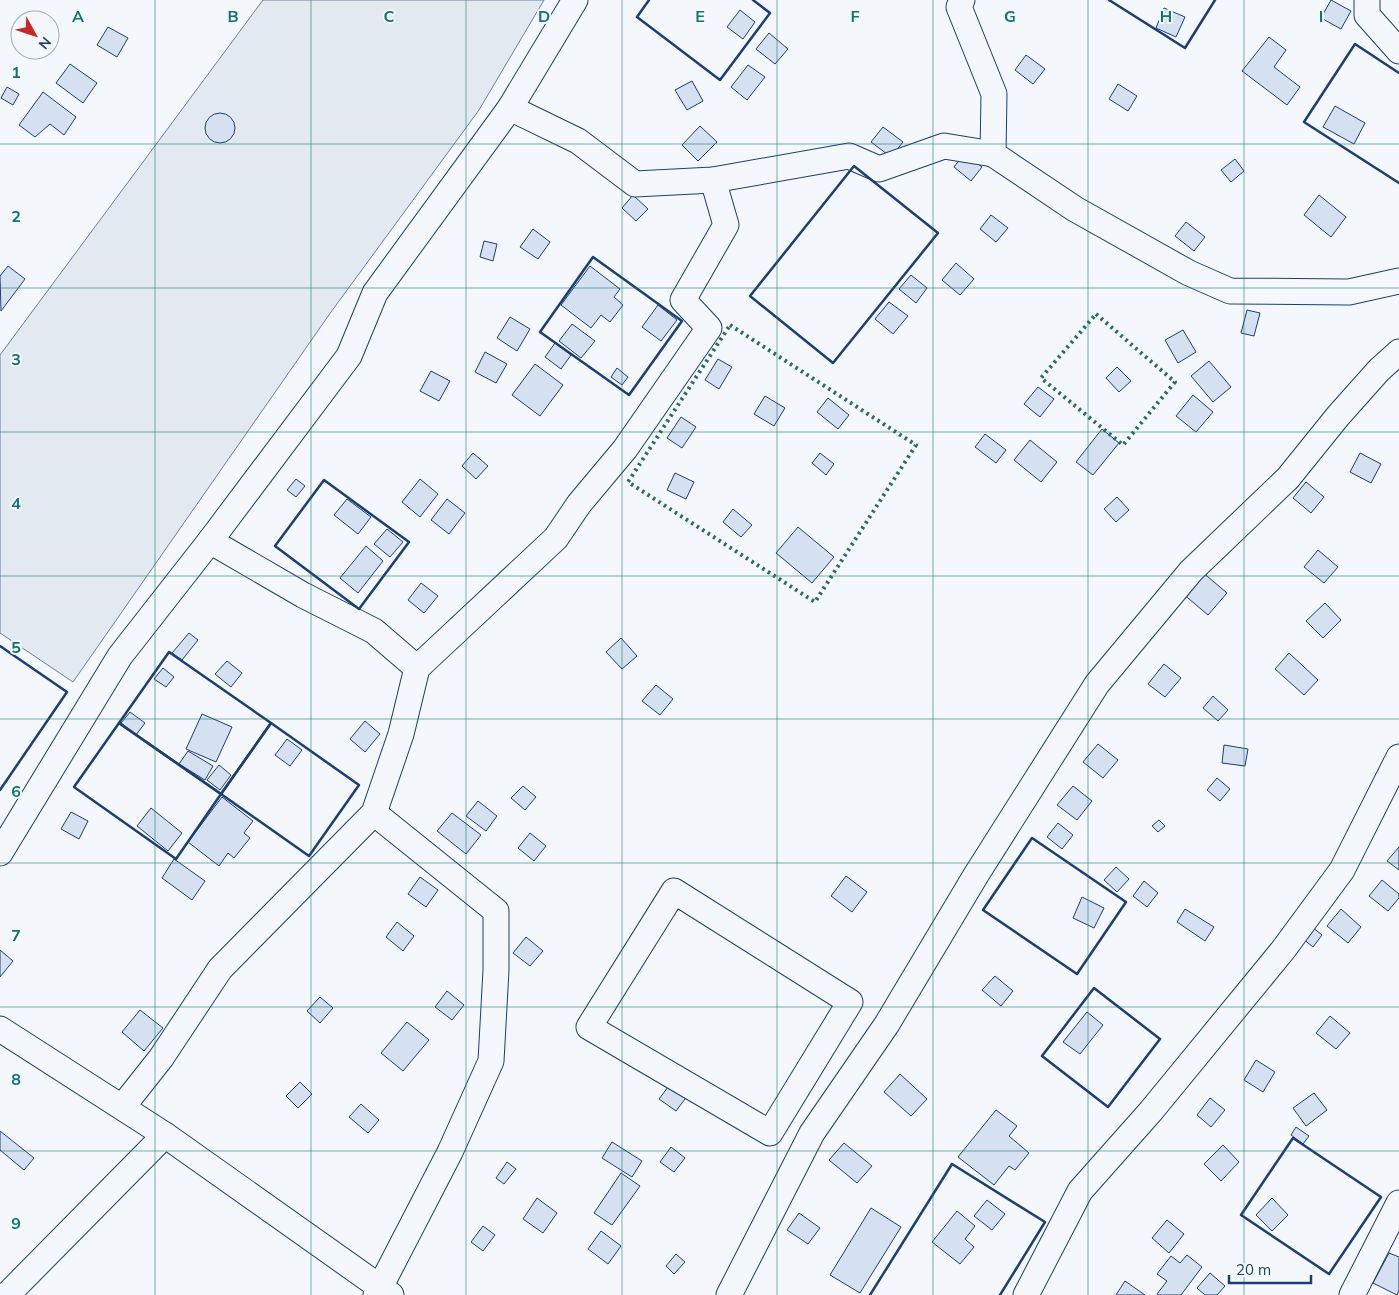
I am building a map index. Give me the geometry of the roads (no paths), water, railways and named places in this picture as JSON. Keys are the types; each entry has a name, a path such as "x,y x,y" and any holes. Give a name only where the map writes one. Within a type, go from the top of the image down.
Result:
{"street":[{"path":"0,854 120,656 210,541 349,356 375,292 510,108 575,0"},
{"path":"962,0 959,7 994,94 993,154"},
{"path":"1367,0 1367,15 1399,51"},
{"path":"510,108 578,141 635,184 713,180 849,156 879,169 944,146 993,154 1075,209 1189,273 1230,291 1349,292 1399,281"},
{"path":"123,1106 161,1058 220,969 374,813 401,734 417,668 556,538 579,504 624,449 709,328 683,300 726,225 713,180"},
{"path":"728,1295 812,1133 886,1024 976,875 1097,684 1191,570 1288,478 1338,416 1379,370 1399,352"},
{"path":"210,541 303,596 374,631 417,668"},
{"path":"1026,1295 1080,1191 1151,1111 1283,950 1342,870 1399,757"},
{"path":"0,1029 123,1106 383,1293 492,1061 496,970 496,911 374,813"},
{"path":"674,891 850,1002 770,1133 589,1027 674,891"},
{"path":"7,1295 165,1135"},
{"path":"1352,1295 1399,1203"}]}
